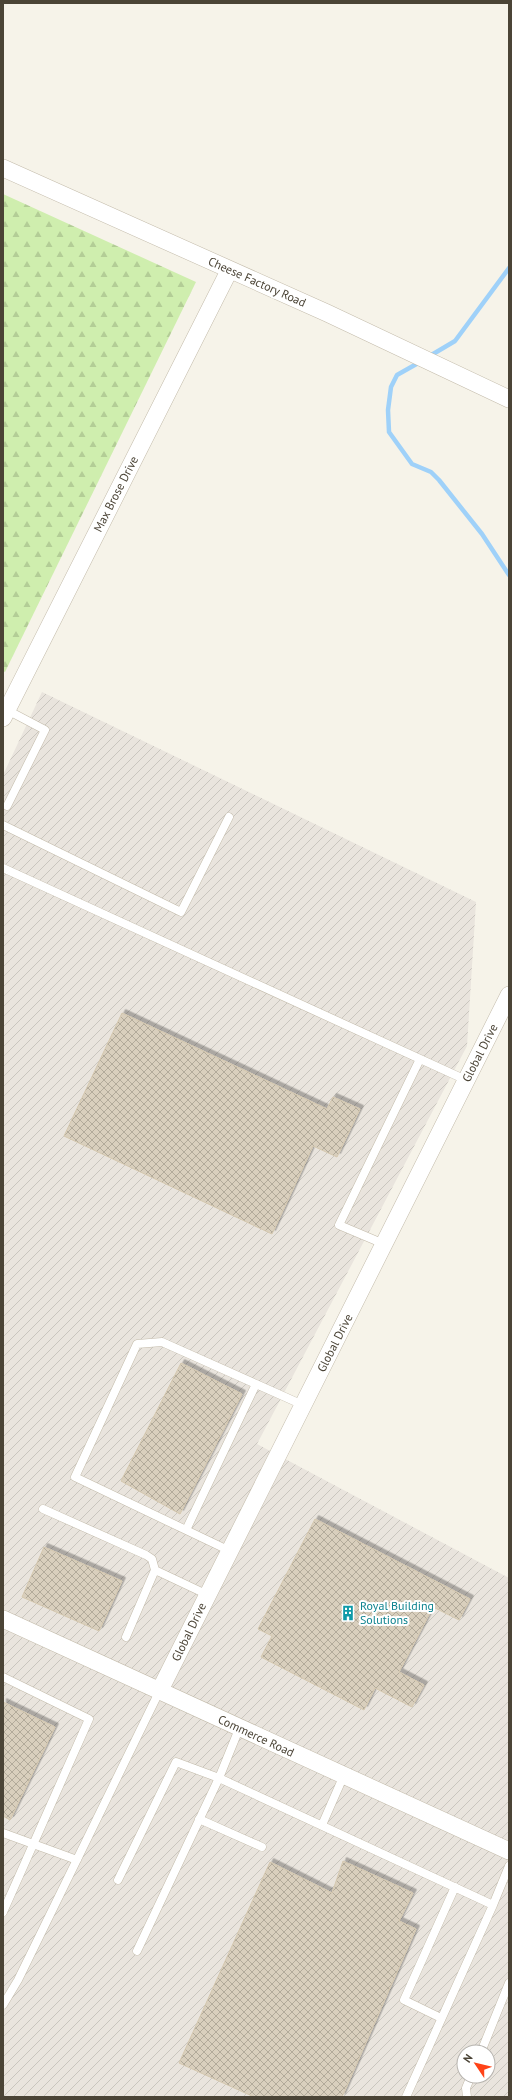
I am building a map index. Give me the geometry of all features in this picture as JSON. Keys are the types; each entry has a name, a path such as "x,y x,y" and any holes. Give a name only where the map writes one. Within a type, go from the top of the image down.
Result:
{"street":[{"name":"Cheese Factory Road","path":"3,168 327,313 509,399"},
{"name":"Max Brose Drive","path":"5,714 229,270"},
{"name":"Global Drive","path":"160,1690 509,995"},
{"name":"Commerce Road","path":"3,1619 160,1690 239,1729 344,1775 509,1852"}],"lane":[{"path":"5,714 45,730 7,806"},
{"path":"3,825 181,912 229,817"},
{"path":"3,868 466,1080"},
{"path":"384,1244 339,1225 420,1058"},
{"path":"230,1551 75,1477 137,1344 162,1342 303,1405"},
{"path":"186,1530 256,1384"},
{"path":"43,1509 152,1559 155,1570 126,1637"},
{"path":"155,1570 208,1595"},
{"path":"3,1677 89,1719 3,1912"},
{"path":"3,2005 18,1980 160,1690"},
{"path":"137,1951 219,1778 239,1729"},
{"path":"118,1880 176,1762 219,1778 493,1905"},
{"path":"322,1825 344,1775"},
{"path":"199,1819 262,1847"},
{"path":"3,1833 77,1860"},
{"path":"406,2097 493,1905 509,1866"},
{"path":"441,2018 404,2000 455,1887"},
{"path":"484,2044 509,1982"},
{"path":"467,2097 466,2088 468,2084"}],"shaded area":[{"path":"42,692 476,902 467,1046 257,1444 509,1578 509,2097 3,2097 3,775"}],"green space":[{"path":"3,194 196,282 5,672 3,671"}],"building":[{"path":"122,1013 327,1109 333,1097 360,1109 337,1157 313,1146 272,1234 64,1136"},
{"path":"181,1363 242,1394 180,1514 121,1481"},
{"name":"Royal Building Solutions","path":"315,1519 470,1599 459,1620 433,1607 399,1672 424,1685 412,1707 375,1688 364,1710 261,1657 272,1636 258,1629"},
{"path":"44,1547 122,1581 99,1631 22,1597"},
{"path":"3,1702 55,1727 10,1820 3,1816"},
{"path":"343,1861 413,1893 399,1921 416,1929 342,2097 254,2097 179,2063 270,1862 332,1893"}],"waterway":[{"path":"428,357 455,341 509,268"},
{"path":"420,362 397,375 391,387 388,410 389,432 412,464 431,472 439,480 482,534 509,575"}],"place":[{"name":"Royal Building Solutions","path":"348,1613"}]}
